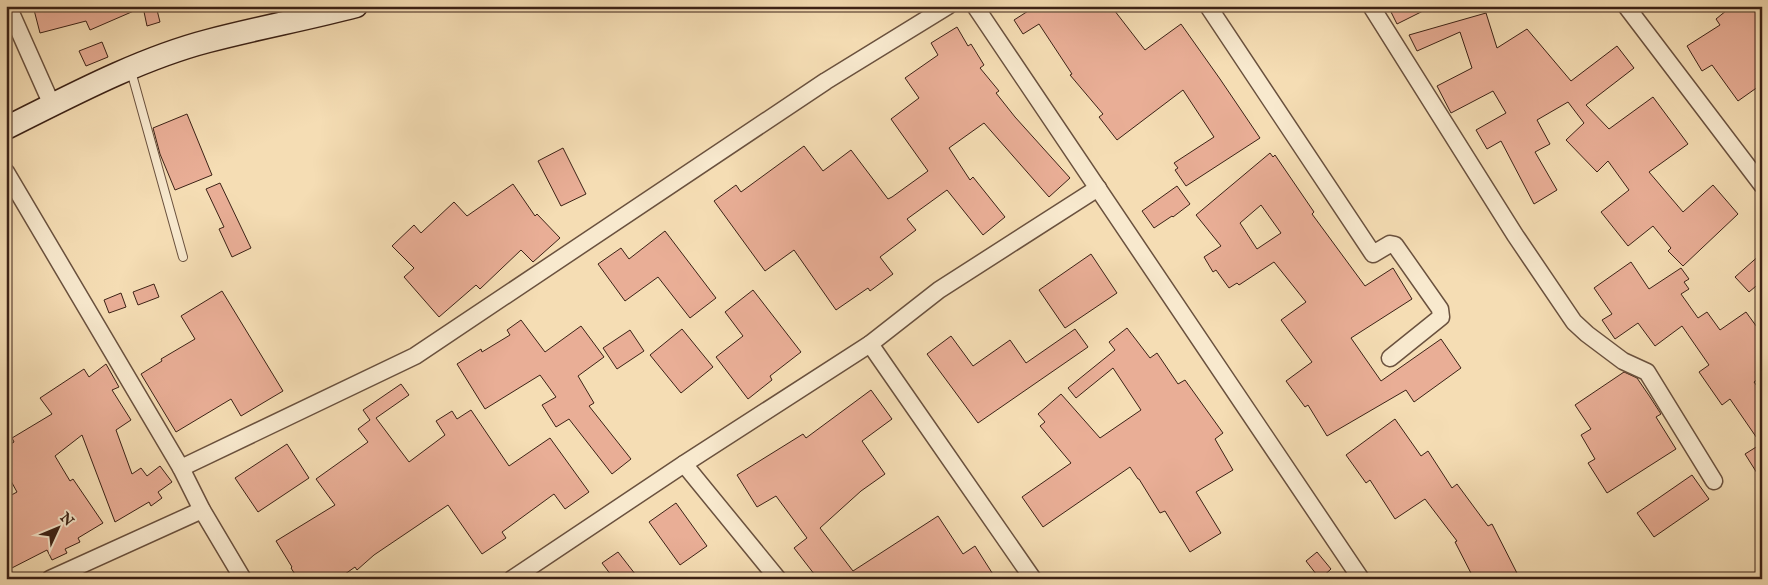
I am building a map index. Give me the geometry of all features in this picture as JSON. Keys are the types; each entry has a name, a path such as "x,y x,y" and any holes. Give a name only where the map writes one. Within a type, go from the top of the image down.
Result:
{"main road":[{"path":"6,128 52,105 165,55 207,41 326,10 356,6"}],"street":[{"path":"8,6 52,105"},
{"path":"181,468 415,356 826,81 948,6"},
{"path":"975,6 1361,579"},
{"path":"1208,6 1373,254 1390,244 1395,245 1440,309 1441,317 1390,358"},
{"path":"1371,6 1515,235 1574,322 1623,361 1647,372 1714,481"},
{"path":"1626,6 1762,185"},
{"path":"6,172 181,468 202,510 243,579"},
{"path":"512,579 684,464 870,344 939,290 1098,188"},
{"path":"870,344 1033,579"},
{"path":"684,464 778,579"},
{"path":"50,579 202,510"}],"lane":[{"path":"131,69 183,257"}],"building":[{"path":"33,6 156,6 160,22 147,26 143,7 90,30 86,21 40,33"},
{"path":"1036,6 1111,6 1145,50 1181,24 1260,138 1186,186 1175,170 1178,168 1174,163 1214,137 1183,90 1117,140 1099,117 1103,114 1070,75 1072,74 1039,24 1023,34 1014,20"},
{"path":"1388,6 1433,6 1397,24"},
{"path":"1732,6 1762,6 1762,84 1738,101 1712,65 1702,71 1687,46 1720,25 1716,19"},
{"path":"1486,13 1497,48 1527,29 1571,81 1617,46 1634,68 1586,105 1609,129 1653,97 1688,144 1649,172 1683,212 1713,185 1738,214 1683,266 1668,251 1671,248 1653,226 1628,246 1601,212 1629,190 1608,161 1597,172 1566,140 1584,123 1568,102 1537,120 1550,144 1535,152 1557,190 1534,204 1501,141 1487,149 1476,130 1506,113 1493,91 1451,113 1437,86 1472,68 1460,32 1417,51 1409,35"},
{"path":"957,27 968,46 971,44 984,65 980,68 999,91 996,93 1070,178 1049,197 984,123 949,148 970,180 973,177 1005,217 983,235 947,190 907,219 916,230 880,257 893,274 870,291 868,288 836,310 794,250 765,271 714,201 736,185 741,192 804,146 823,171 851,150 888,199 892,197 928,171 891,119 919,98 905,78 938,55 931,43"},
{"path":"102,42 108,57 86,66 79,51"},
{"path":"187,114 212,175 175,190 160,154 153,128"},
{"path":"563,148 586,194 561,206 538,161"},
{"path":"1270,153 1273,157 1275,155 1314,212 1312,214 1365,286 1393,268 1412,299 1351,338 1381,381 1441,339 1461,368 1414,402 1406,390 1327,436 1308,405 1305,407 1286,381 1312,362 1281,320 1306,302 1274,262 1239,285 1237,283 1229,288 1216,270 1213,272 1204,257 1221,246 1196,215","holes":["1261,205 1281,233 1257,249 1240,223"]},
{"path":"220,183 251,248 232,257 219,229 224,227 206,189"},
{"path":"513,184 535,216 537,214 560,238 533,262 521,250 480,289 476,285 439,317 404,277 414,268 392,246 414,225 421,233 454,202 467,216"},
{"path":"1177,186 1190,204 1154,228 1142,211"},
{"path":"665,231 716,298 690,318 658,277 625,301 598,264 621,248 629,259"},
{"path":"1762,253 1762,281 1749,292 1735,277"},
{"path":"1091,254 1117,293 1065,328 1039,290"},
{"path":"1631,262 1649,289 1681,268 1689,279 1684,282 1689,289 1681,294 1698,318 1707,312 1720,330 1746,312 1762,334 1762,376 1754,382 1762,393 1762,481 1745,454 1761,444 1730,399 1722,405 1699,372 1709,365 1682,326 1655,346 1638,323 1615,339 1602,320 1612,314 1594,288"},
{"path":"154,284 159,297 138,305 133,292"},
{"path":"753,290 801,352 770,376 772,380 748,399 716,357 743,336 725,312"},
{"path":"222,291 283,391 241,416 231,399 176,432 141,374 162,361 161,359 195,339 181,316"},
{"path":"121,293 126,307 109,313 104,300"},
{"path":"521,320 545,352 581,326 604,357 578,376 594,403 589,406 631,459 612,474 569,419 556,427 542,405 556,397 540,375 485,409 457,364 481,349 482,352 510,335 507,330"},
{"path":"1127,328 1150,358 1157,353 1178,384 1185,380 1223,433 1215,439 1233,470 1196,492 1221,533 1190,552 1165,511 1160,513 1130,467 1043,527 1022,497 1071,463 1040,426 1045,422 1038,414 1061,394 1100,438 1141,410 1113,368 1076,398 1068,388 1115,350 1109,342"},
{"path":"682,329 713,367 681,393 650,355"},
{"path":"1075,329 1088,347 978,423 927,354 951,336 973,366 1010,340 1026,363"},
{"path":"630,330 644,351 617,369 603,348"},
{"path":"106,364 119,387 112,390 131,420 116,430 132,474 141,468 147,476 160,466 172,482 158,492 162,498 151,506 149,502 115,522 82,435 55,456 70,481 73,479 103,523 78,538 80,542 65,549 67,553 52,560 47,550 6,571 6,498 17,492 6,472 6,447 14,442 12,438 52,414 40,398 84,369 89,377"},
{"path":"1624,372 1637,378 1650,397 1661,414 1656,417 1676,449 1607,493 1588,463 1595,459 1581,435 1591,429 1575,405"},
{"path":"401,384 409,395 376,418 409,462 445,435 436,421 452,411 457,419 471,410 509,466 550,438 589,492 565,509 554,494 502,532 506,538 482,554 448,505 374,555 357,570 355,567 338,579 298,579 276,541 335,505 316,479 368,442 358,429 370,420 363,410"},
{"path":"871,390 892,419 862,441 885,474 861,491 820,528 853,571 938,516 963,554 975,546 996,579 818,579 794,548 807,538 776,496 757,507 737,475 803,434 806,438"},
{"path":"1395,419 1421,456 1428,451 1452,488 1457,484 1488,526 1492,524 1520,579 1474,579 1455,542 1457,541 1425,499 1395,519 1370,480 1366,483 1346,455"},
{"path":"287,444 309,478 258,512 235,478"},
{"path":"1692,475 1709,499 1654,537 1637,513"},
{"path":"676,503 707,546 680,565 649,522"},
{"path":"618,552 639,579 614,579 602,563"},
{"path":"1317,552 1331,569 1320,579 1306,561"}]}
